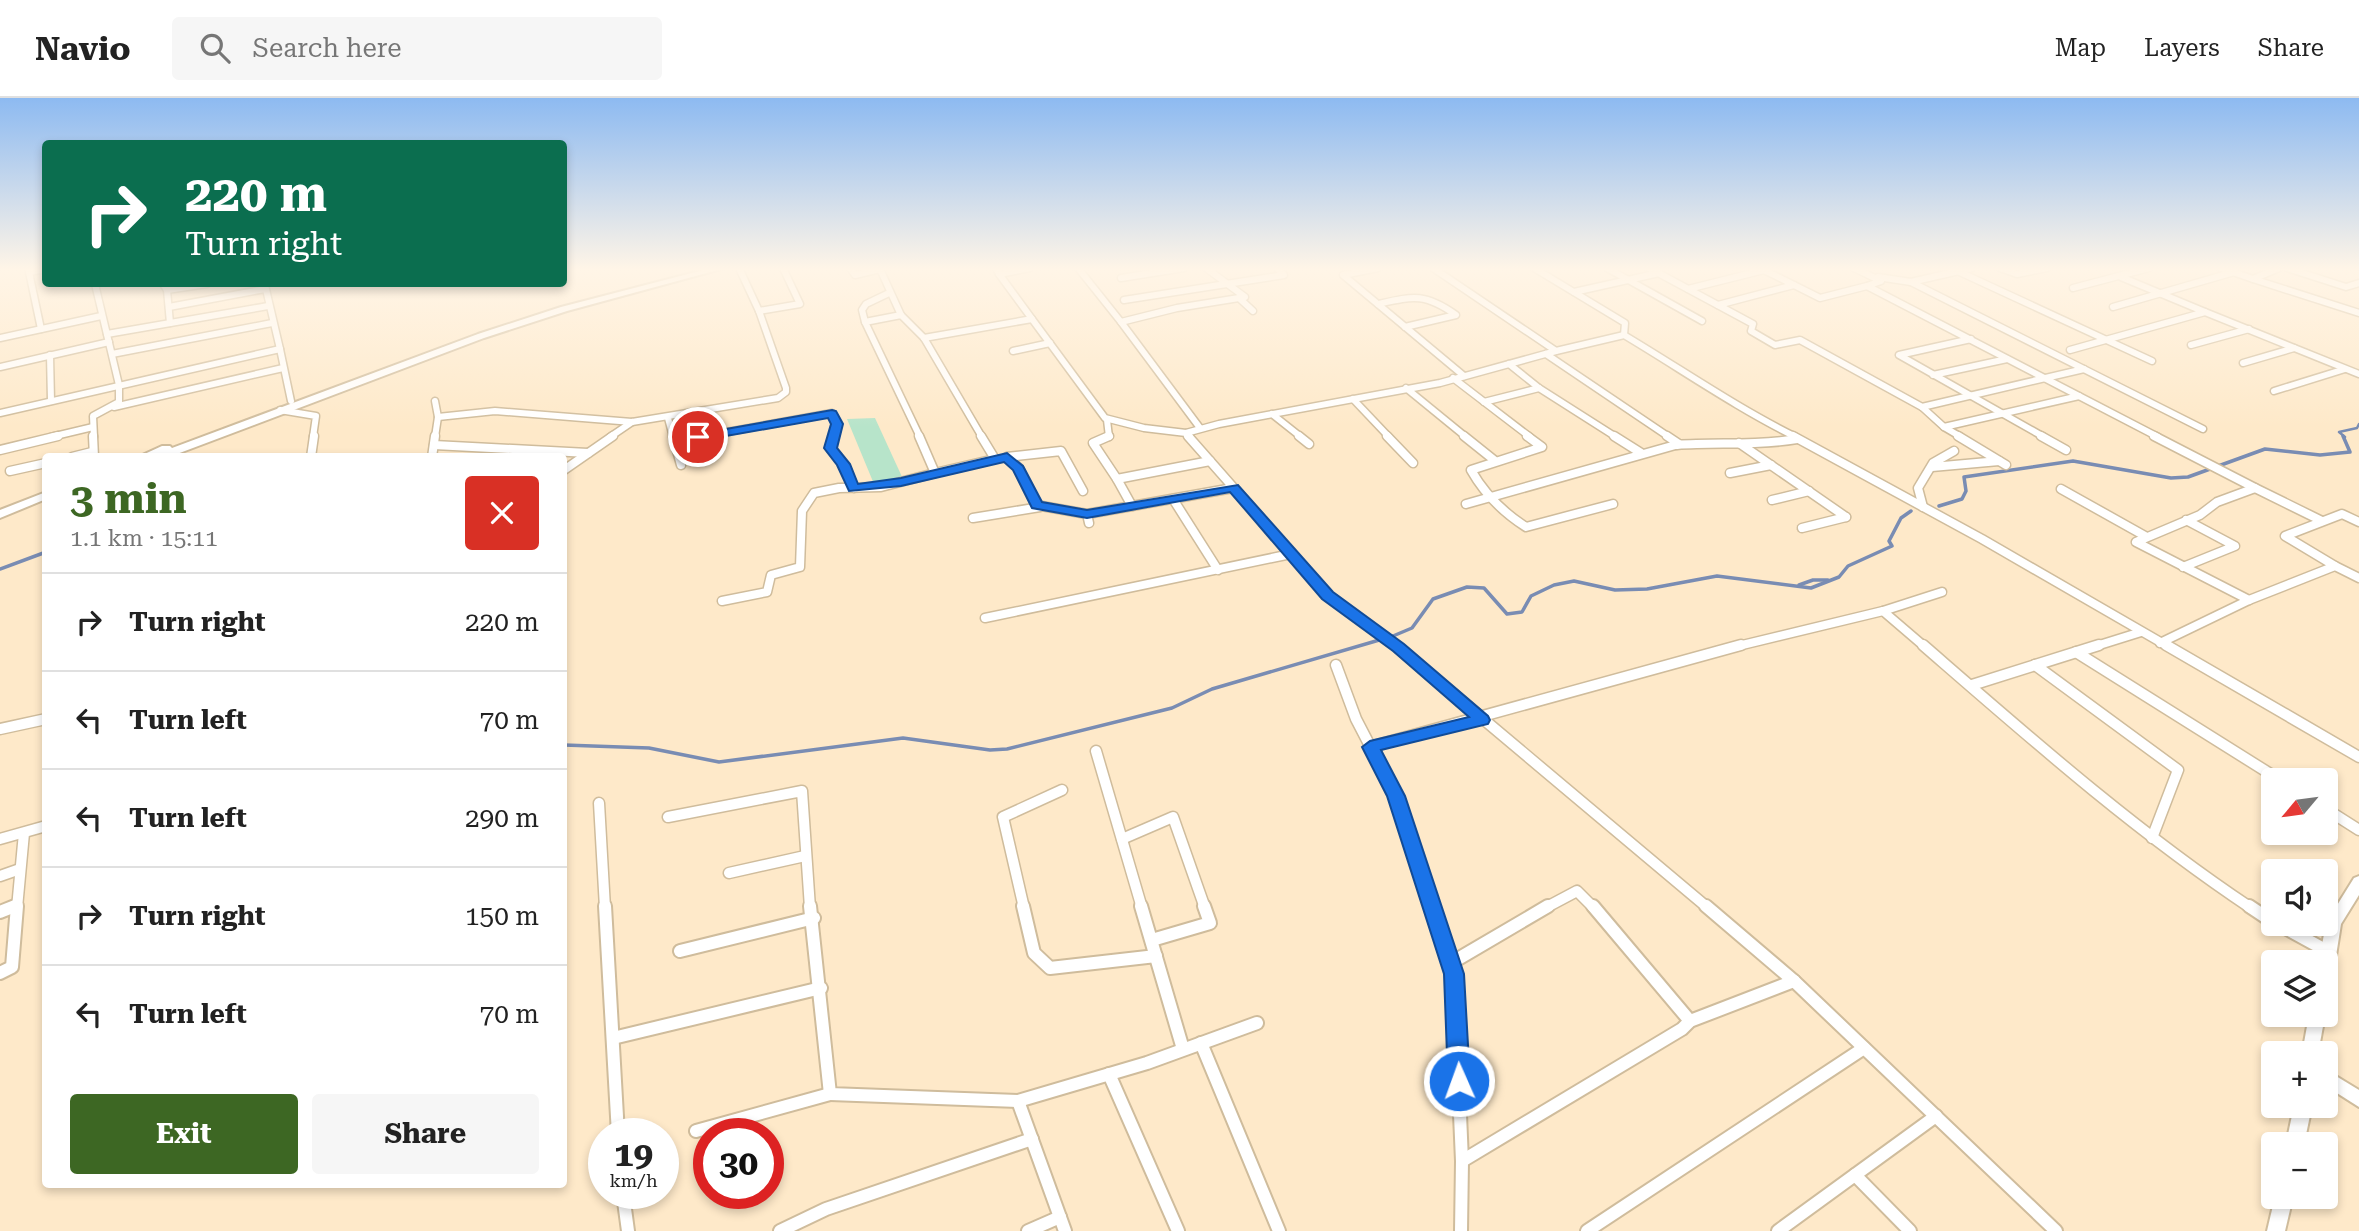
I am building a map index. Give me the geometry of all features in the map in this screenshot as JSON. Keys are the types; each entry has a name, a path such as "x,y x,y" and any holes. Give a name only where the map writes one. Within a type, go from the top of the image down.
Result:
{"highway":[{"path":"154,453 512,321"},
{"path":"169,453 280,410 529,321"},
{"path":"0,514 42,497"},
{"path":"0,520 42,504"}],"main road":[{"path":"2330,950 2334,923 2359,882"},
{"path":"2338,1085 2359,1099"},
{"path":"2276,1231 2281,1209"}],"street":[{"path":"39,321 41,329"},
{"path":"0,338 79,321"},
{"path":"103,321 119,385 119,402 112,407"},
{"path":"0,367 182,321"},
{"path":"438,417 495,411 632,422 768,400 786,392 762,321"},
{"path":"870,321 865,322 904,400 935,473"},
{"path":"908,321 924,338 995,459"},
{"path":"924,338 1021,321"},
{"path":"1033,321 1107,420 1114,424 1186,433 1464,376 1624,335 1721,393 1749,414 1923,507 2359,757"},
{"path":"1129,321 1121,323 1200,428"},
{"path":"1398,321 1464,376"},
{"path":"1405,327 1432,321"},
{"path":"1511,321 1556,351"},
{"path":"1622,321 1625,323 1624,335"},
{"path":"1747,321 1753,324 1751,331 1774,345 1800,340 1922,407 1944,427 2003,463"},
{"path":"1934,321 2322,521"},
{"path":"1988,321 2203,429"},
{"path":"2064,321 2152,361"},
{"path":"2070,350 2173,321"},
{"path":"2227,321 2359,374"},
{"path":"112,354 272,323 283,368 286,370 291,401"},
{"path":"2190,345 2249,330"},
{"path":"1971,340 1899,355 2066,450"},
{"path":"1013,351 1050,343"},
{"path":"2243,363 2294,348"},
{"path":"0,413 280,349"},
{"path":"50,355 51,401"},
{"path":"1546,355 1679,444 1677,446"},
{"path":"1933,374 2007,359"},
{"path":"1509,364 1539,388 1640,453"},
{"path":"93,453 94,414 112,407 283,368"},
{"path":"1922,407 2084,369"},
{"path":"2274,391 2346,369"},
{"path":"1453,378 1542,447 1494,460 1471,470 1496,504 1526,527 1614,504"},
{"path":"1406,388 1494,460"},
{"path":"1485,402 1539,388"},
{"path":"1944,427 2080,396"},
{"path":"1353,399 1413,463"},
{"path":"433,453 438,417 435,401"},
{"path":"280,410 316,416 311,453"},
{"path":"674,442 832,413 837,424 830,448 844,464 854,488"},
{"path":"1272,414 1309,444"},
{"path":"668,418 681,465"},
{"path":"1107,420 1109,439 1093,443 1132,506"},
{"path":"567,468 632,422"},
{"path":"0,450 93,427"},
{"path":"1186,433 1328,595 1399,648 1482,720 1563,783 1794,981 2056,1231"},
{"path":"1466,504 1640,453 1677,446 1767,444 1799,439"},
{"path":"1739,443 1846,517 1802,528"},
{"path":"434,445 589,453"},
{"path":"722,601 767,592 771,575 800,567 802,511 814,494 826,490 881,486 995,459 1060,451 1083,491"},
{"path":"1923,507 1918,488 1932,467 1954,452"},
{"path":"1007,457 1019,468 1040,507"},
{"path":"1117,479 1210,461"},
{"path":"1932,467 2003,463"},
{"path":"9,471 42,464"},
{"path":"1730,473 1771,465"},
{"path":"973,518 1040,507 1088,518 1132,506 1233,488"},
{"path":"2249,600 2136,542 2186,520 2217,502 2255,488"},
{"path":"2061,489 2145,536"},
{"path":"1772,500 1809,491"},
{"path":"1173,499 1218,570"},
{"path":"2356,574 2336,566 2285,536 2342,514 2359,522"},
{"path":"2183,567 2235,546 2186,520"},
{"path":"985,618 1291,554"},
{"path":"2160,643 2249,600 2336,566"},
{"path":"1370,747 1482,720 1802,628 1883,611 1942,592"},
{"path":"1883,611 1972,685 2010,722 2152,838 2261,914"},
{"path":"1972,685 2141,632"},
{"path":"2076,652 2261,768"},
{"path":"1336,665 1370,747 1396,796 1454,974 1462,1161 1461,1231"},
{"path":"2035,665 2178,769 2152,838"},
{"path":"0,729 42,720"},
{"path":"1096,751 1184,1049"},
{"path":"1062,790 1003,817 1034,953 1050,968 1156,956"},
{"path":"668,817 802,791 805,856 814,918 831,1094"},
{"path":"599,803 617,1118"},
{"path":"1122,839 1173,817 1210,923 1152,940"},
{"path":"2338,817 2359,830"},
{"path":"0,839 42,828"},
{"path":"0,973 12,967 15,906 24,833"},
{"path":"729,873 805,856"},
{"path":"0,876 20,869"},
{"path":"1451,963 1558,901 1581,892 1690,1021"},
{"path":"0,912 15,906"},
{"path":"680,951 814,918"},
{"path":"2298,936 2324,950"},
{"path":"1462,1161 1682,1029 1690,1021 1794,981"},
{"path":"613,1038 821,988"},
{"path":"743,1118 831,1094 1018,1101 1109,1074 1257,1023"},
{"path":"1201,1043 1279,1231"},
{"path":"1587,1231 1864,1048"},
{"path":"1109,1074 1178,1231"},
{"path":"1018,1101 1065,1231"},
{"path":"1778,1231 1936,1116"},
{"path":"780,1231 826,1209 1032,1139"},
{"path":"1855,1175 1910,1231"},
{"path":"625,1209 628,1231"},
{"path":"1028,1231 1060,1217"}],"green space":[{"path":"875,418 903,479 874,484 847,419"}],"waterway":[{"path":"2345,437 2339,432 2357,428 2359,424"},
{"path":"1939,506 1962,499 1966,491 1964,477 2073,461 2171,478 2188,477 2265,449 2320,455 2350,452 2343,436"},
{"path":"567,745 649,748 719,762 903,738 990,750 1007,749 1172,708 1212,689 1393,636 1412,628 1433,599 1467,587 1484,588 1507,614 1522,612 1531,596 1554,585 1574,581 1615,590 1647,589 1717,576 1811,588 1839,577 1848,566 1892,546 1889,541 1901,518 1911,511"},
{"path":"0,569 42,553"},
{"path":"1799,585 1813,580 1828,580"}],"route":[{"path":"698,437 832,413 836,415 837,424 830,448 844,464 854,488 901,482 1007,457 1019,468 1036,505 1087,514 1233,488 1328,595 1399,648 1482,720 1370,747 1396,796 1454,974 1459,1081"}]}
